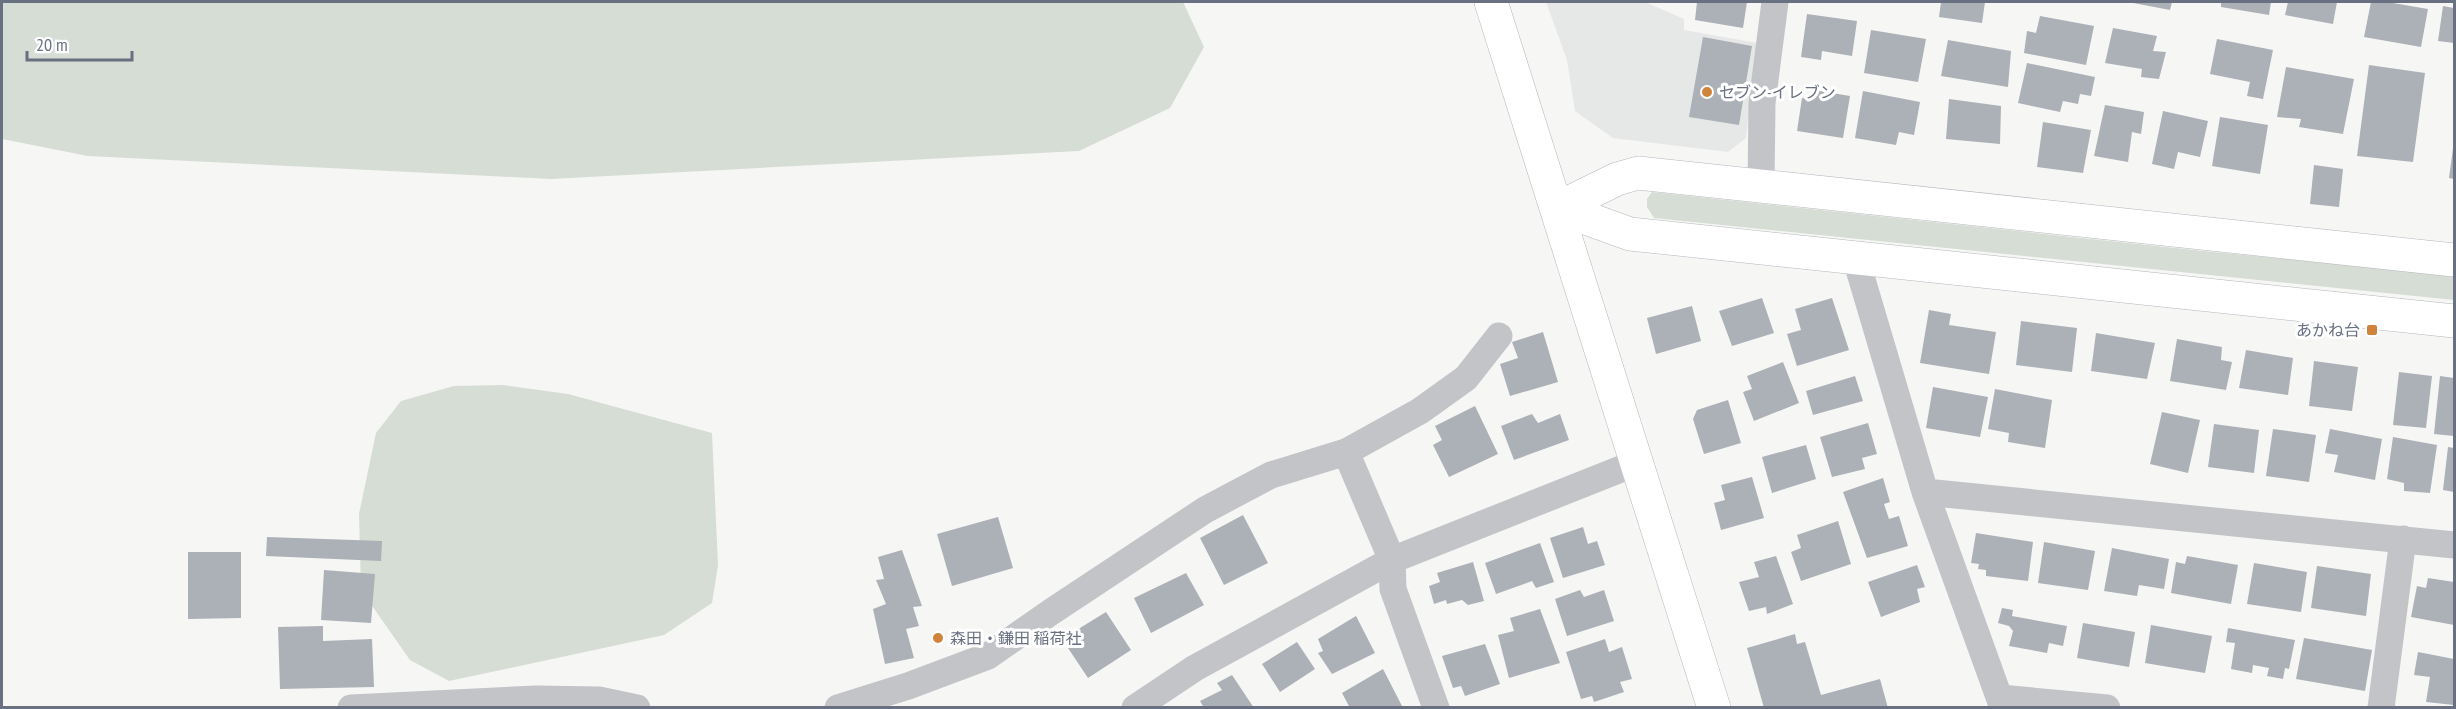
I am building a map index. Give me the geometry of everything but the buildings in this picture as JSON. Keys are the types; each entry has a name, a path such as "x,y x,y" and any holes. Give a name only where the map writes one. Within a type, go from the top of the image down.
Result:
{"street":[{"path":"1491,2 1558,208 1635,463 1714,708"},
{"path":"1761,186 1762,104 1775,2"},
{"path":"1558,208 1617,178 1638,173 2454,260"},
{"path":"1558,208 1630,234 2454,321"},
{"path":"1855,256 1926,492 2002,703 2107,708"},
{"path":"838,708 908,686 988,656 1205,510 1270,476 1346,452 1420,411 1466,378 1499,336"},
{"path":"1346,452 1392,560 1393,589 1436,708"},
{"path":"1135,708 1195,668 1392,560 1635,463"},
{"path":"1926,492 2454,545"},
{"path":"2381,708 2403,539"},
{"path":"351,708 536,699 598,700 637,708"}],"shaded area":[{"path":"2,2 1183,2 1204,47 1170,108 1079,151 551,179 88,156 2,139"},
{"path":"1546,2 1645,2 1684,19 1684,30 1757,43 1746,138 1728,152 1613,138 1575,111 1567,60"},
{"path":"1652,192 2213,252 2454,275 2454,300 1654,218 1647,207 1647,199"},
{"path":"503,385 568,394 712,433 718,565 712,603 664,635 449,681 410,660 361,590 359,514 376,433 401,401 454,386"}],"place":[{"name":"セブン-イレブン","path":"1707,92"},
{"name":"あかね台","path":"2372,330"},
{"name":"森田・鎌田 稲荷社","path":"938,638"}]}
